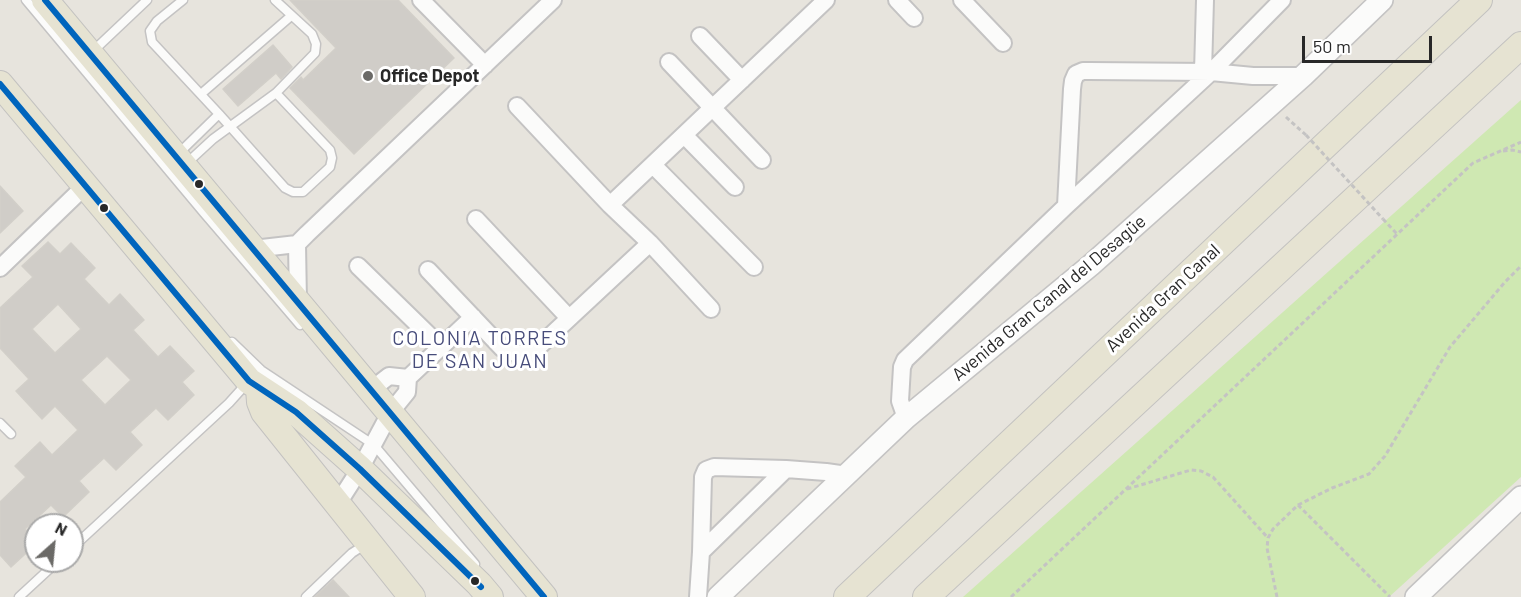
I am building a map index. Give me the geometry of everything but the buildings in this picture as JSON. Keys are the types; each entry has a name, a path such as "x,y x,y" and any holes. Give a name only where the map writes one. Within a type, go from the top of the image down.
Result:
{"main road":[{"name":"Avenida Gran Canal","path":"847,597 1479,0"},
{"path":"51,4 371,390 386,421 544,597"},
{"path":"926,597 1521,45"},
{"path":"3,86 254,385 296,412 360,469 490,597"},
{"path":"254,385 264,412 412,597"}],"street":[{"path":"422,0 485,65"},
{"path":"254,249 297,244 553,0"},
{"path":"610,205 826,0"},
{"path":"897,0 914,18"},
{"path":"962,0 1003,43"},
{"path":"1205,0 1207,72"},
{"path":"906,418 900,401 902,367 905,360 1282,0"},
{"name":"Avenida Gran Canal del Desagüe","path":"718,597 906,418 1091,265 1303,76 1382,0"},
{"path":"699,36 742,80"},
{"path":"669,63 762,159"},
{"path":"1066,206 1072,89 1076,74 1083,71 1207,72 1253,76 1303,76"},
{"path":"518,106 711,309"},
{"path":"684,135 735,187"},
{"path":"653,165 754,267"},
{"path":"0,268 85,186"},
{"path":"476,219 569,318"},
{"path":"428,270 502,348 510,352 526,354 534,352 650,243"},
{"path":"297,244 298,302"},
{"path":"358,266 441,347"},
{"path":"337,505 386,421 406,392 413,374 472,317"},
{"path":"371,390 389,376 413,374"},
{"path":"698,597 703,477 706,470 714,467 786,469 847,476"},
{"path":"701,552 786,469"},
{"path":"1416,597 1521,497"}],"lane":[{"path":"26,0 309,336"},
{"path":"90,53 147,0"},
{"path":"183,0 156,21 150,31 152,42 285,188 293,192 303,192 330,167 332,158 330,150 276,93"},
{"path":"180,160 276,93 315,53 316,44 312,34 275,0"},
{"path":"201,94 291,16"},
{"path":"3,86 54,137 183,288"},
{"path":"180,160 219,114"},
{"path":"229,339 261,370 374,445 480,570"},
{"path":"84,537 229,403 254,385"},
{"path":"0,423 11,434"},
{"path":"306,597 352,553 368,543"},
{"path":"19,597 45,573"}],"path":[{"path":"1272,104 1306,135 1397,234"},
{"path":"1011,597 1473,163 1521,142"},
{"path":"1498,152 1512,150 1521,152"},
{"path":"1277,597 1267,548 1268,538 1273,529 1298,506 1332,488 1370,474 1385,456 1450,346 1521,266"},
{"path":"1126,490 1191,470 1201,471 1213,477 1268,538"},
{"path":"1298,506 1390,597"}],"green space":[{"path":"1521,100 1521,477 1389,597 963,597"}],"transit line":[{"path":"45,0 544,597"},
{"path":"0,84 249,381 296,412 360,469 481,587"}],"place":[{"name":"Office Depot","path":"368,76"}],"district":[{"name":"COLONIA TORRES DE SAN JUAN","path":"480,350"}]}
